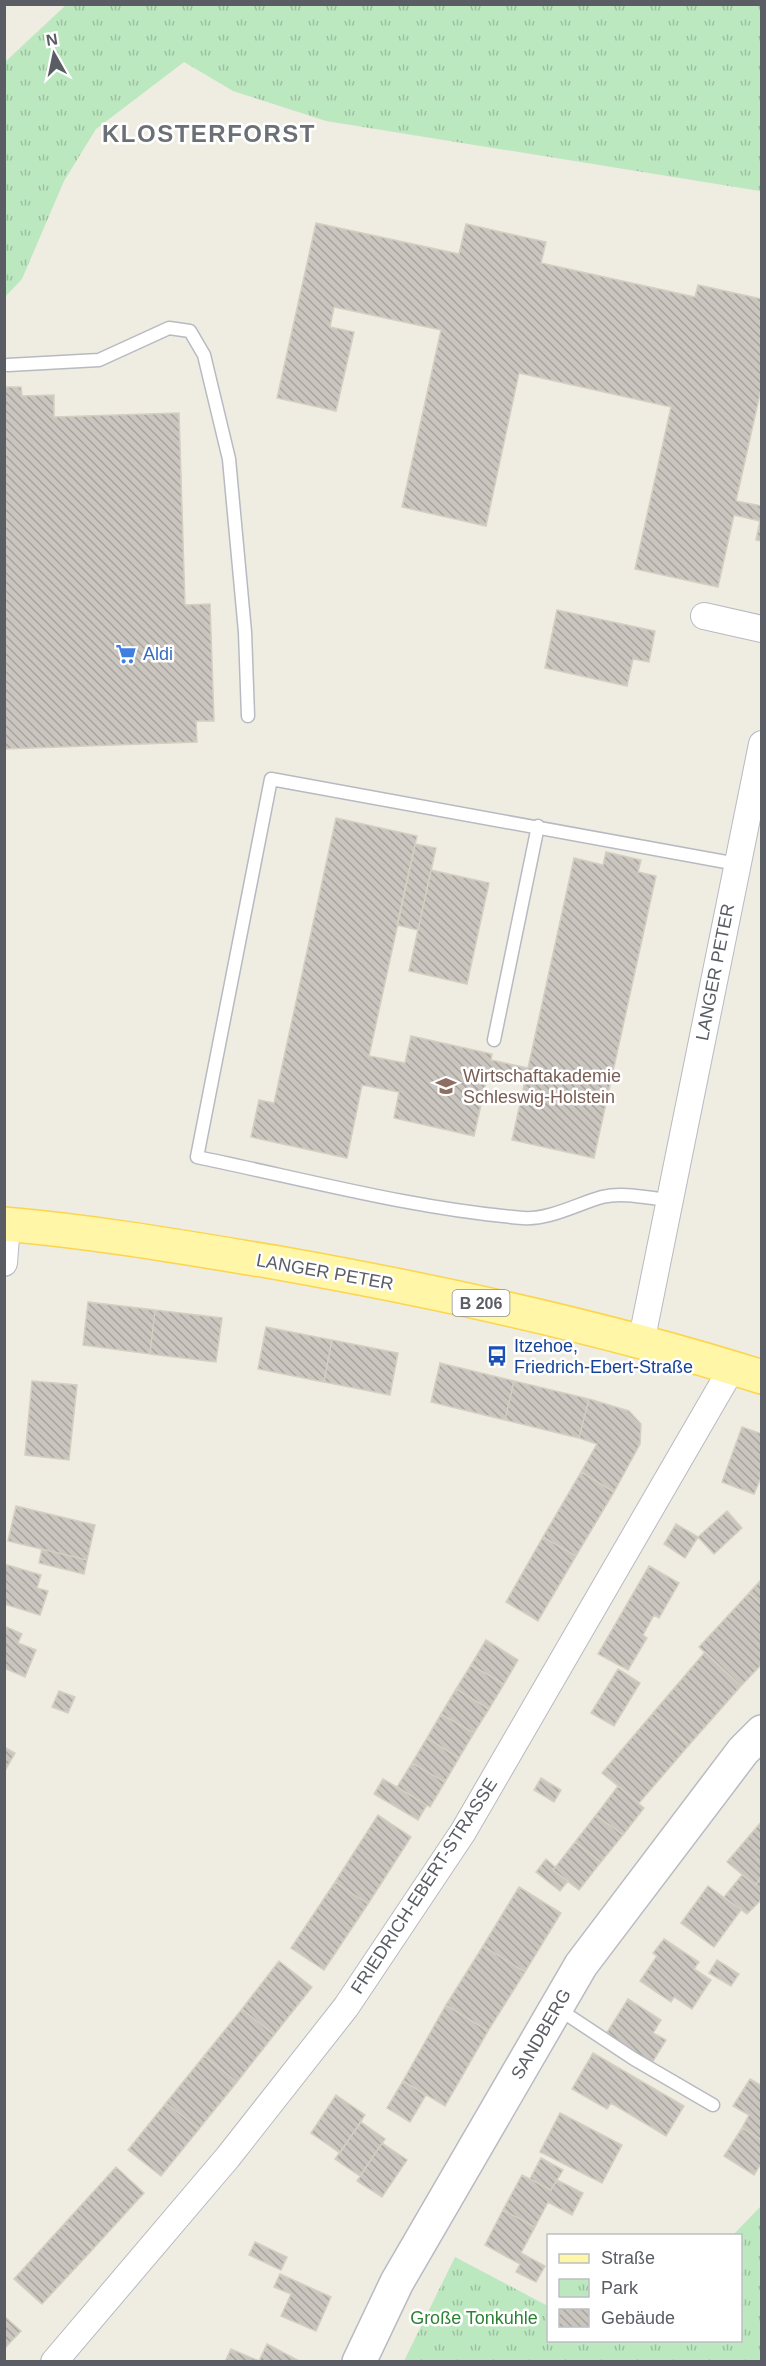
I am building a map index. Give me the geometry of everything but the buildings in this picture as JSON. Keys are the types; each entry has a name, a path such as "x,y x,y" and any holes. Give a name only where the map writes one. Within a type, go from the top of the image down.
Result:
{"main road":[{"name":"LANGER PETER","path":"6,1224 70,1230 321,1271 508,1309 747,1372"},
{"name":"SANDBERG","path":"359,2361 397,2282 581,1965 743,1751 762,1732"}],"street":[{"path":"704,616 762,629"},
{"name":"LANGER PETER","path":"640,1342 762,744"},
{"path":"4,1263 6,1224"},
{"name":"FRIEDRICH-EBERT-STRASSE","path":"54,2361 228,2157 346,2007 463,1832 747,1372"}],"lane":[{"path":"8,365 99,360 169,328 190,331 204,355 229,459 245,632 248,716"},
{"path":"669,1200 621,1195 603,1197 568,1209 526,1218 449,1209 197,1157 271,779 737,864"},
{"path":"494,1040 538,826"},
{"path":"556,2008 634,2060 713,2105"}],"green space":[{"path":"66,5 761,5 760,191 326,121 233,91 184,62 96,129 64,181 22,279 5,297 5,62"},
{"name":"Große Tonkuhle","path":"761,2206 761,2361 404,2361 455,2257 547,2305 547,2342 742,2342 742,2234 734,2234"}],"place":[{"name":"Aldi","path":"126,654"},
{"name":"Wirtschaftakademie Schleswig-Holstein","path":"446,1086"},
{"name":"Itzehoe, Friedrich-Ebert-Straße","path":"497,1356"}],"district":[{"name":"KLOSTERFORST","path":"209,133"}]}
